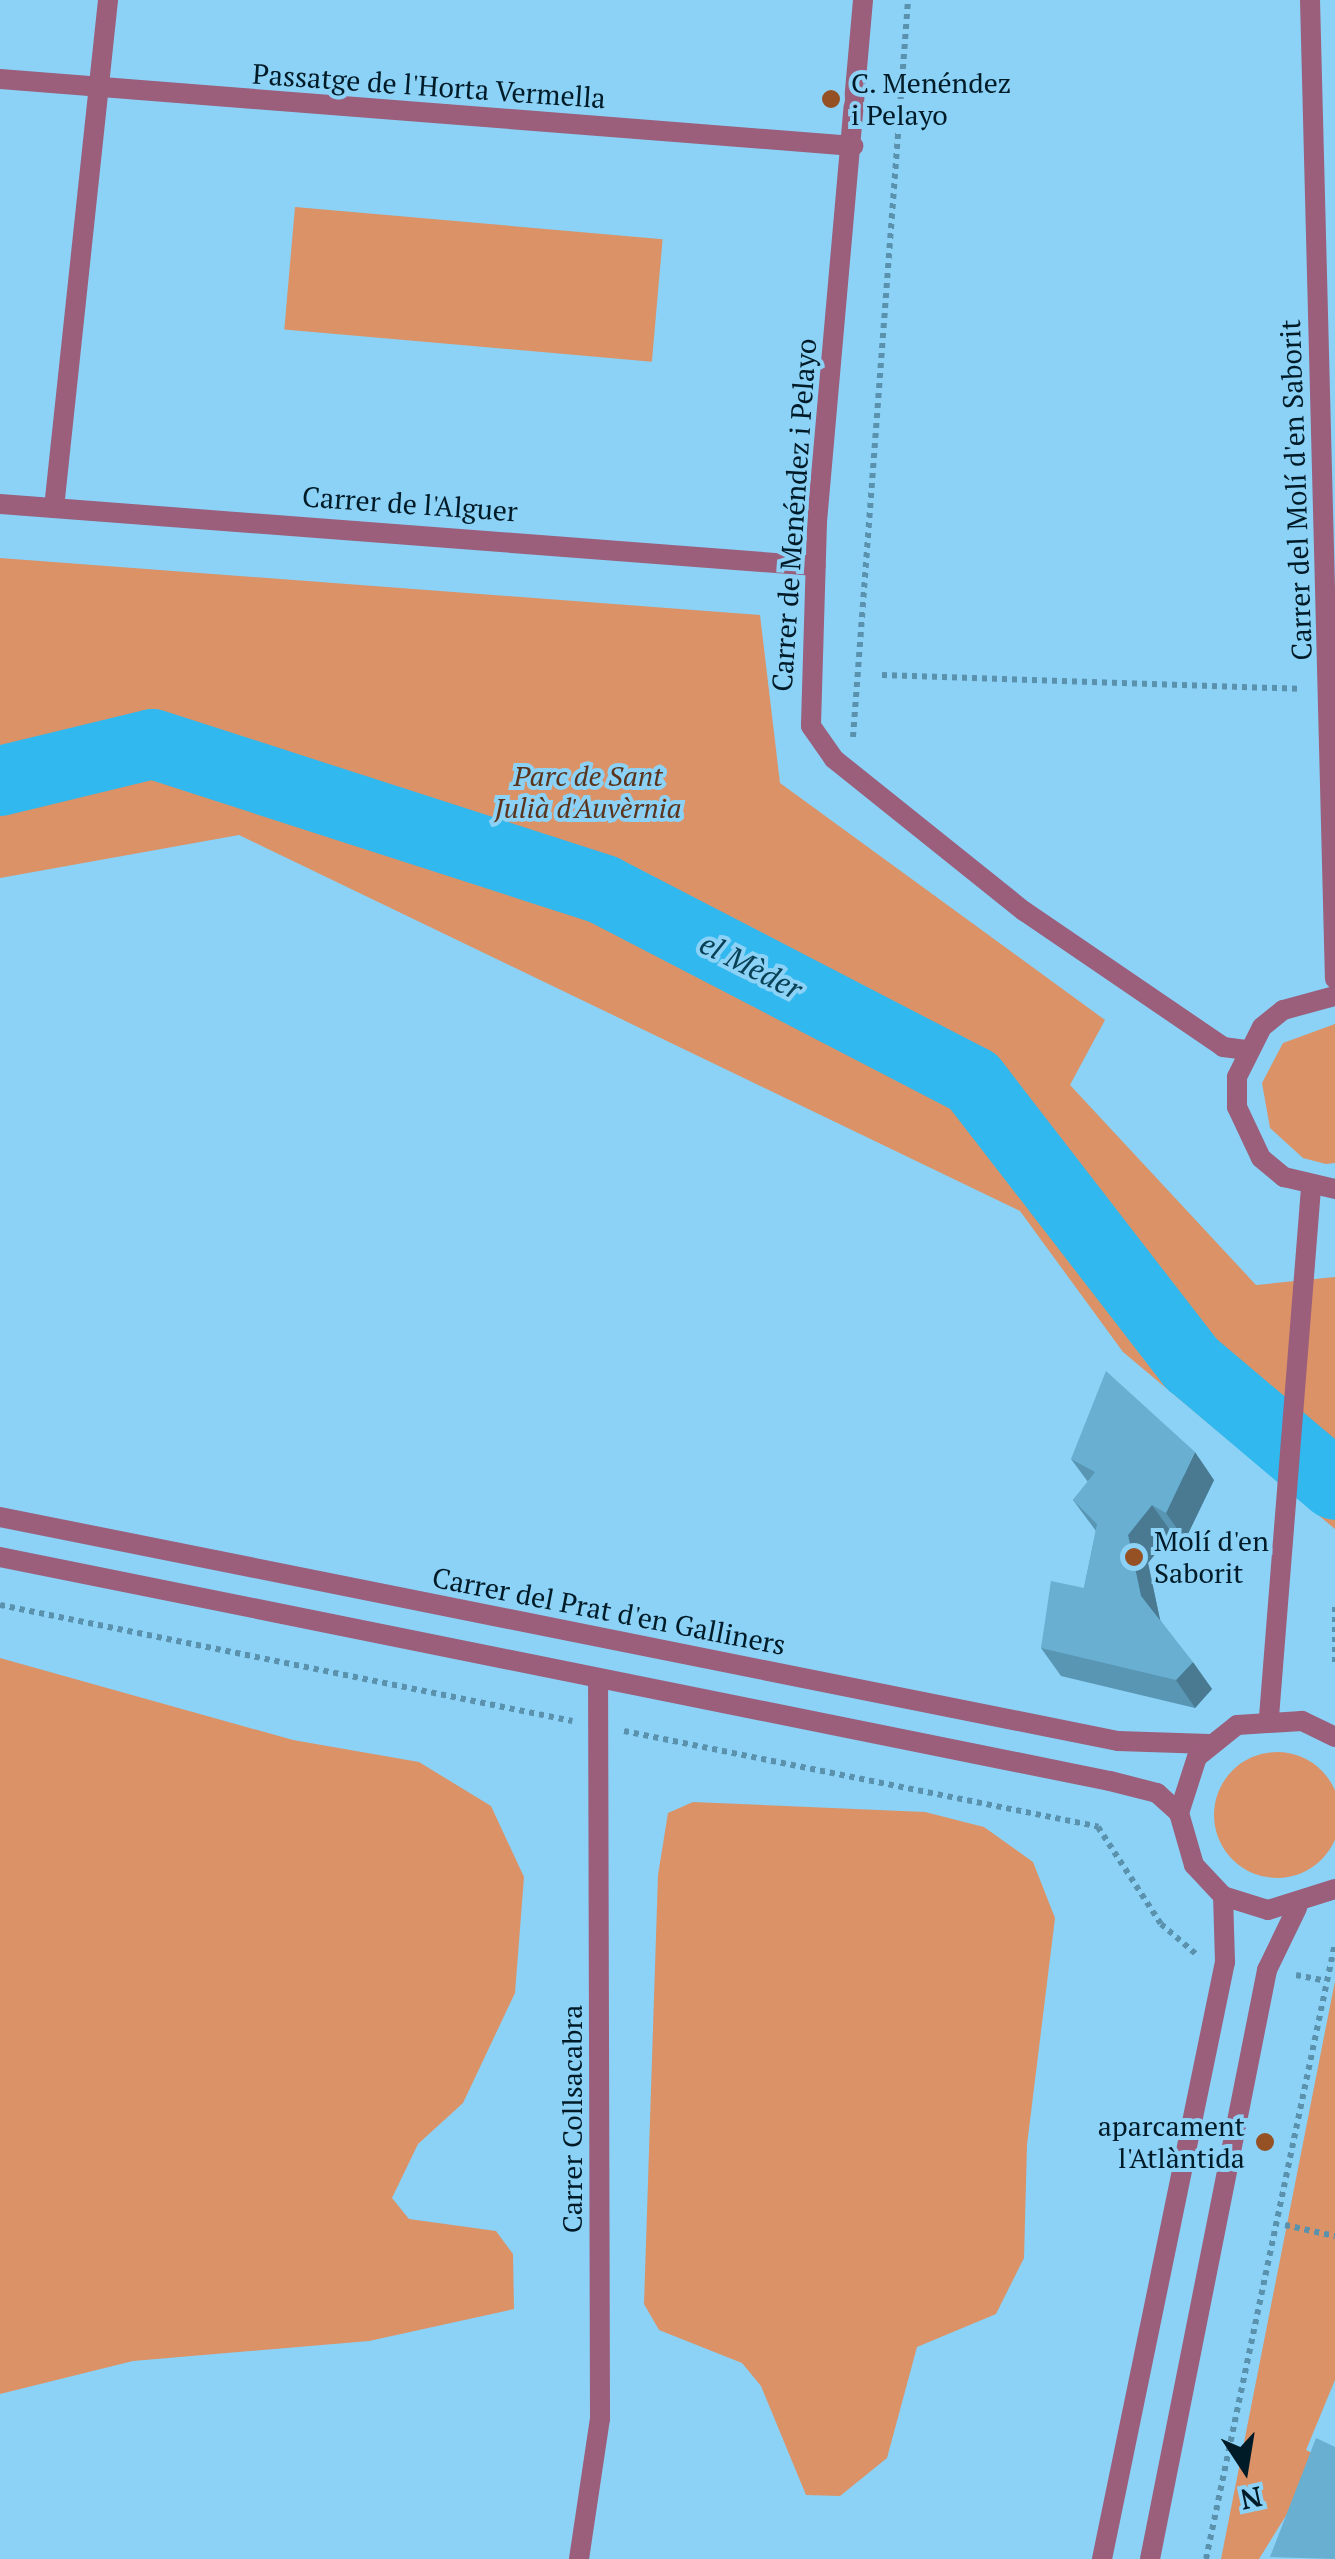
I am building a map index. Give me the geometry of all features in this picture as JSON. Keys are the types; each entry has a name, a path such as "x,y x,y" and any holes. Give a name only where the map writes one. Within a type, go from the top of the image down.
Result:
{"street":[{"path":"54,508 108,0"},
{"name":"Carrer de Menéndez i Pelayo","path":"863,0 805,702 834,759 1024,910 1223,1047 1246,1050"},
{"name":"Carrer del Molí d'en Saborit","path":"1310,0 1335,979"},
{"name":"Passatge de l'Horta Vermella","path":"0,79 853,146"},
{"name":"Carrer de l'Alguer","path":"0,504 816,566"},
{"path":"1335,996 1283,1010 1246,1050 1237,1092 1245,1134 1261,1158 1311,1188 1335,1190"},
{"path":"1270,1717 1311,1188"},
{"name":"Carrer del Prat d'en Galliners","path":"0,1517 1118,1741 1209,1744"},
{"path":"0,1558 1110,1781 1157,1793 1179,1813"},
{"name":"Carrer Collsacabra","path":"578,2559 600,2419 598,1678"},
{"path":"1335,1738 1270,1717 1209,1744 1189,1771 1179,1813 1194,1865 1223,1896 1297,1908 1335,1889"},
{"path":"1102,2559 1224,1962 1223,1896"},
{"path":"1150,2559 1268,1970 1297,1908"}],"path":[{"path":"853,740 908,0"},
{"path":"882,674 1329,690"},
{"path":"1335,1608 1335,1662"},
{"path":"1206,2559 1335,1943"},
{"path":"1286,2225 1335,2236"}],"green space":[{"path":"295,207 663,239 652,362 284,330"},
{"name":"Parc de Sant Julià d'Auvèrnia","path":"0,558 760,615 780,783 1105,1020 1070,1085 1256,1285 1335,1277 1335,1529 1123,1352 1020,1211 239,835 0,878"},
{"path":"1335,1024 1335,1163 1326,1164 1303,1158 1270,1128 1262,1083 1283,1043"},
{"path":"0,1658 293,1740 419,1762 491,1806 524,1877 515,1993 463,2103 418,2144 392,2198 409,2219 496,2231 513,2254 514,2309 369,2341 133,2361 0,2394"},
{"path":"1277,1752 1301,1757 1322,1770 1335,1791 1340,1815 1335,1839 1322,1860 1301,1873 1277,1878 1253,1873 1232,1860 1219,1839 1214,1815 1219,1791 1232,1770 1253,1757"},
{"path":"693,1802 925,1812 984,1827 1033,1862 1055,1918 1027,2145 1024,2258 996,2314 917,2347 887,2458 840,2496 806,2495 761,2386 742,2363 659,2330 644,2304 658,1875 668,1813"},
{"path":"1335,1981 1335,2380 1306,2450 1322,2458 1259,2559 1221,2559"}],"building":[{"name":"Molí d'en Saborit","path":"1106,1371 1195,1452 1166,1513 1152,1505 1128,1535 1141,1596 1193,1662 1176,1680 1041,1648 1051,1581 1084,1588 1097,1524 1073,1500 1095,1472 1071,1459"},
{"path":"1316,2438 1335,2447 1335,2559 1270,2557"}],"waterway":[{"name":"el Mèder","path":"0,781 153,744 604,890 973,1081 1192,1364 1335,1485"}],"place":[{"name":"C. Menéndez i Pelayo","path":"831,99"},
{"name":"Molí d'en Saborit","path":"1134,1557"},
{"name":"aparcament l'Atlàntida","path":"1265,2142"}]}
